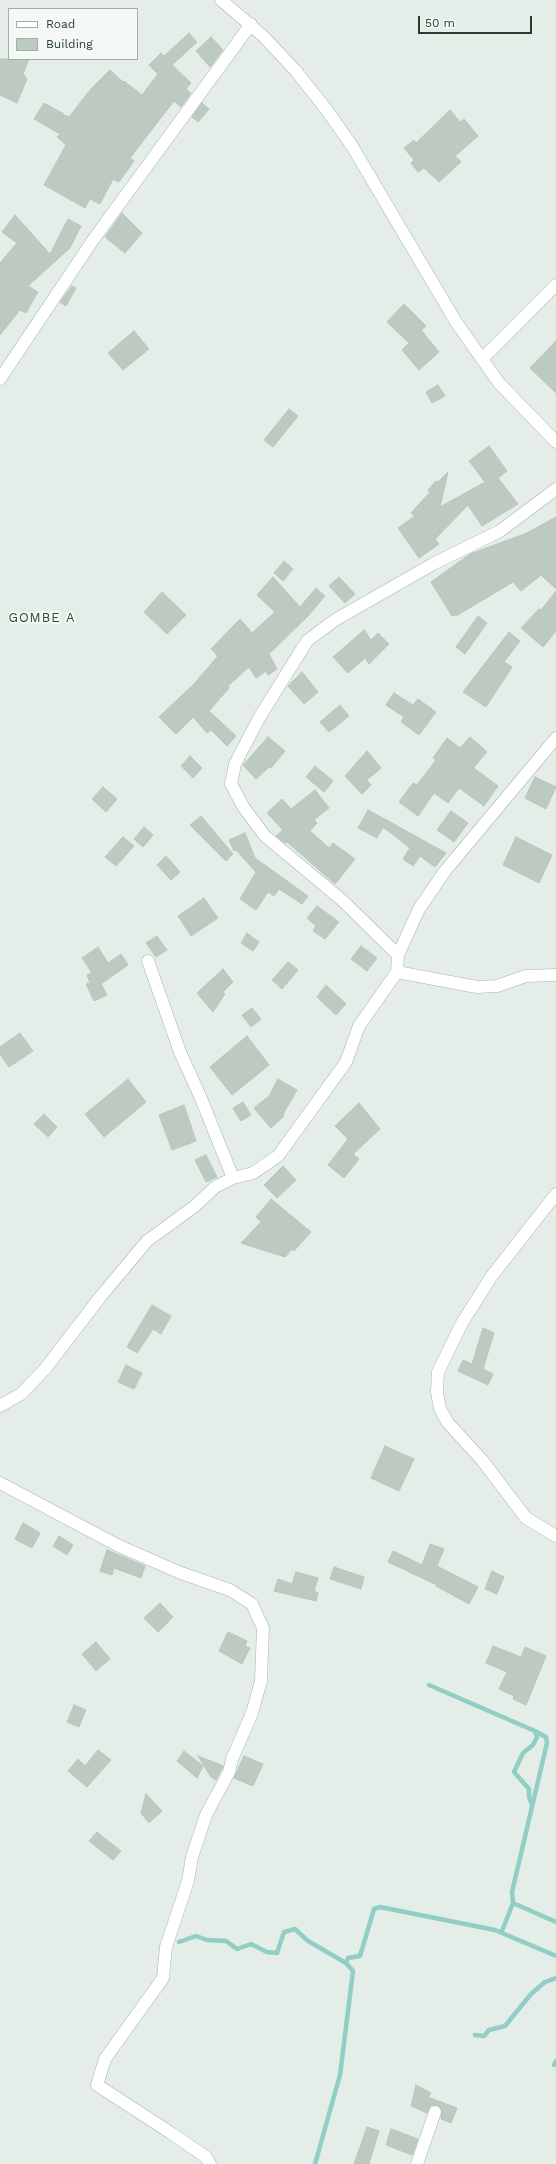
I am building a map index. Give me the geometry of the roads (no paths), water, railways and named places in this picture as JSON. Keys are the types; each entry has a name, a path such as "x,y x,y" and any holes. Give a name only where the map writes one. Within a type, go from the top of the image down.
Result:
{"street":[{"path":"221,0 251,24 295,70 352,146 456,322 499,383 556,442"},
{"path":"0,379 93,240 251,24"},
{"path":"482,359 556,285"},
{"path":"398,955 343,901 265,836 244,808 232,784 235,764 259,718 307,641 341,616 433,564 500,531 556,489"},
{"path":"0,1406 21,1394 45,1369 101,1296 147,1241 195,1206 215,1187 233,1178 253,1173 278,1156 346,1062 359,1026 397,972 398,955 419,909 445,871 556,738"},
{"path":"148,961 180,1052 200,1096 233,1178"},
{"path":"397,972 476,987 497,986 526,976 556,975"},
{"path":"556,1194 491,1277 462,1323 438,1372 437,1392 440,1409 448,1423 482,1460 526,1518 556,1536"},
{"path":"0,1482 119,1546 181,1573 230,1590 252,1604 262,1628 261,1681 252,1713 232,1759 229,1772 206,1815 192,1857 188,1881 166,1947 163,1978 105,2059 97,2085 206,2157 210,2164"},
{"path":"417,2164 435,2112"}],"waterway":[{"path":"429,1685 535,1731 537,1737 533,1745 523,1753 514,1772 529,1789 529,1797 532,1805"},
{"path":"502,1931 513,1903 512,1892 547,1743 546,1737 535,1731"},
{"path":"513,1903 556,1922"},
{"path":"315,2164 340,2075 353,1971 346,1963 348,1958 360,1956 374,1909 380,1907 495,1930 556,1956"},
{"path":"179,1942 196,1936 207,1940 226,1941 237,1949 251,1944 267,1952 277,1953 284,1932 295,1929 308,1941 346,1963"},
{"path":"475,2035 484,2036 489,2030 505,2026 531,1994 545,1982 556,1978"},
{"path":"554,2065 556,2061"}],"district":[{"name":"GOMBE A","path":"42,618"}]}
